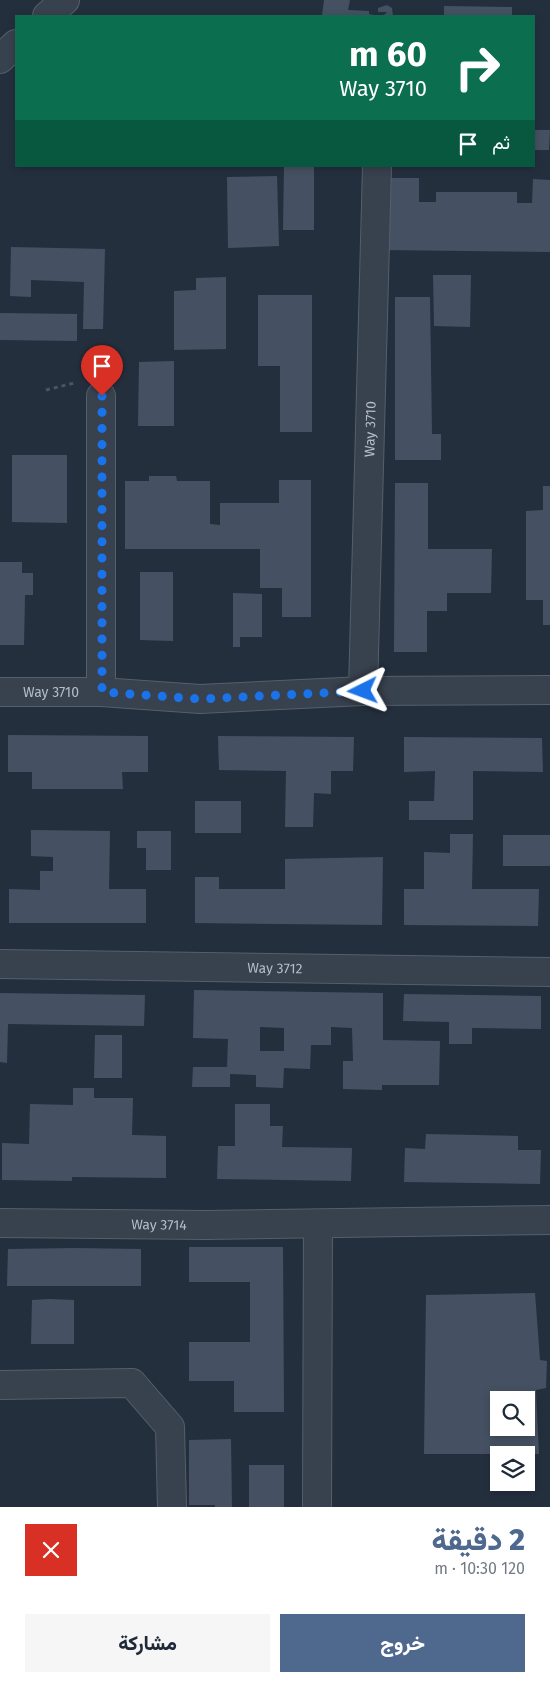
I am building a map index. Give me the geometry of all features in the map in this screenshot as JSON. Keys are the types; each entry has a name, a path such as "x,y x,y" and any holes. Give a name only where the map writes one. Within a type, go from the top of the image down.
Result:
{"street":[{"path":"48,15 65,0"},
{"path":"0,59 15,45"},
{"name":"Way 3710","path":"363,691 377,167"},
{"path":"102,396 102,692"},
{"name":"Way 3710","path":"0,692 102,692 200,699 363,691 550,690"},
{"name":"Way 3712","path":"0,964 550,972"},
{"name":"Way 3714","path":"0,1223 318,1224 550,1220"},
{"path":"316,1507 318,1224"},
{"path":"0,1385 132,1383 170,1427 172,1507"}],"building":[{"path":"324,0 350,0 348,10 369,11 369,14 374,15 322,15"},
{"path":"387,5 392,8 393,15 384,15 387,12 378,12 378,8"},
{"path":"444,6 512,7 512,15 444,15"},
{"path":"535,130 550,130 549,150 535,150"},
{"path":"284,167 314,167 314,230 283,230"},
{"path":"277,176 279,246 228,248 227,177"},
{"path":"383,178 419,178 419,202 436,202 436,192 517,192 517,203 532,203 533,179 550,180 550,252 382,250"},
{"path":"11,247 105,249 103,329 83,329 84,282 31,280 31,297 10,296"},
{"path":"433,275 471,275 470,327 434,326"},
{"path":"226,277 226,349 174,350 174,291 196,290 196,278"},
{"path":"258,295 312,295 312,432 280,432 280,366 258,366"},
{"path":"395,297 430,297 432,434 441,434 441,460 395,460"},
{"path":"0,313 77,314 77,341 0,340"},
{"path":"174,361 174,426 138,426 139,362"},
{"path":"12,455 67,455 67,523 12,522"},
{"path":"149,476 176,476 177,481 210,481 210,524 220,525 220,503 279,503 279,480 311,480 311,617 282,617 282,588 260,588 260,549 125,549 125,481 149,481"},
{"path":"395,483 428,483 428,549 492,549 491,593 447,593 447,611 427,611 427,652 394,652"},
{"path":"543,486 550,486 550,625 543,625 543,600 526,600 526,511 543,510"},
{"path":"0,562 22,562 22,573 33,573 33,595 25,595 24,645 0,645"},
{"path":"140,572 173,572 173,641 140,640"},
{"path":"233,593 262,594 262,637 240,637 240,647 233,647"},
{"path":"8,735 148,736 148,772 122,772 123,789 32,789 32,772 8,772"},
{"path":"218,736 354,737 353,771 331,771 331,794 314,793 313,827 285,827 286,771 219,770"},
{"path":"404,737 542,738 543,772 473,771 473,820 409,820 409,801 434,801 435,771 404,772"},
{"path":"195,801 241,801 241,833 195,833"},
{"path":"31,830 110,831 109,889 146,889 146,923 9,923 9,889 40,890 40,871 53,871 53,857 31,856"},
{"path":"137,831 171,831 171,870 146,870 146,848 137,848"},
{"path":"450,834 473,834 472,889 539,889 538,926 404,925 404,889 424,889 424,852 450,853"},
{"path":"503,835 550,835 550,866 503,866"},
{"path":"383,857 382,925 195,923 195,877 219,877 219,889 285,889 285,859"},
{"path":"194,990 383,993 383,1040 440,1041 439,1085 382,1085 382,1090 343,1089 343,1061 353,1061 352,1028 331,1027 331,1045 311,1045 310,1069 284,1068 283,1088 256,1087 256,1075 230,1074 230,1087 192,1087 193,1067 227,1067 228,1039 193,1038","holes":["260,1027 284,1028 284,1051 260,1051"]},
{"path":"0,993 145,995 144,1026 8,1024 7,1063 0,1062"},
{"path":"404,994 541,996 541,1029 472,1028 472,1044 449,1044 449,1022 403,1021"},
{"path":"95,1035 122,1035 122,1078 94,1078"},
{"path":"73,1088 94,1088 94,1098 133,1098 132,1135 166,1136 166,1178 72,1177 72,1181 2,1180 2,1143 29,1144 30,1104 73,1105"},
{"path":"235,1104 270,1104 270,1126 283,1126 282,1147 352,1148 351,1181 217,1179 218,1146 235,1146"},
{"path":"426,1134 518,1136 518,1150 541,1150 540,1184 404,1182 405,1148 425,1149"},
{"path":"189,1247 283,1247 284,1412 234,1412 234,1381 189,1381 189,1342 250,1342 250,1282 189,1282"},
{"path":"8,1249 141,1249 141,1286 7,1286"},
{"path":"535,1293 540,1360 547,1361 546,1388 536,1390 539,1454 535,1454 535,1446 490,1446 490,1454 424,1454 426,1295"},
{"path":"32,1300 74,1300 74,1344 31,1344"},
{"path":"231,1439 232,1507 189,1505 189,1440"},
{"path":"249,1465 284,1465 284,1507 249,1507"}],"route":[{"path":"102,396 102,692 200,699 363,691"}]}
